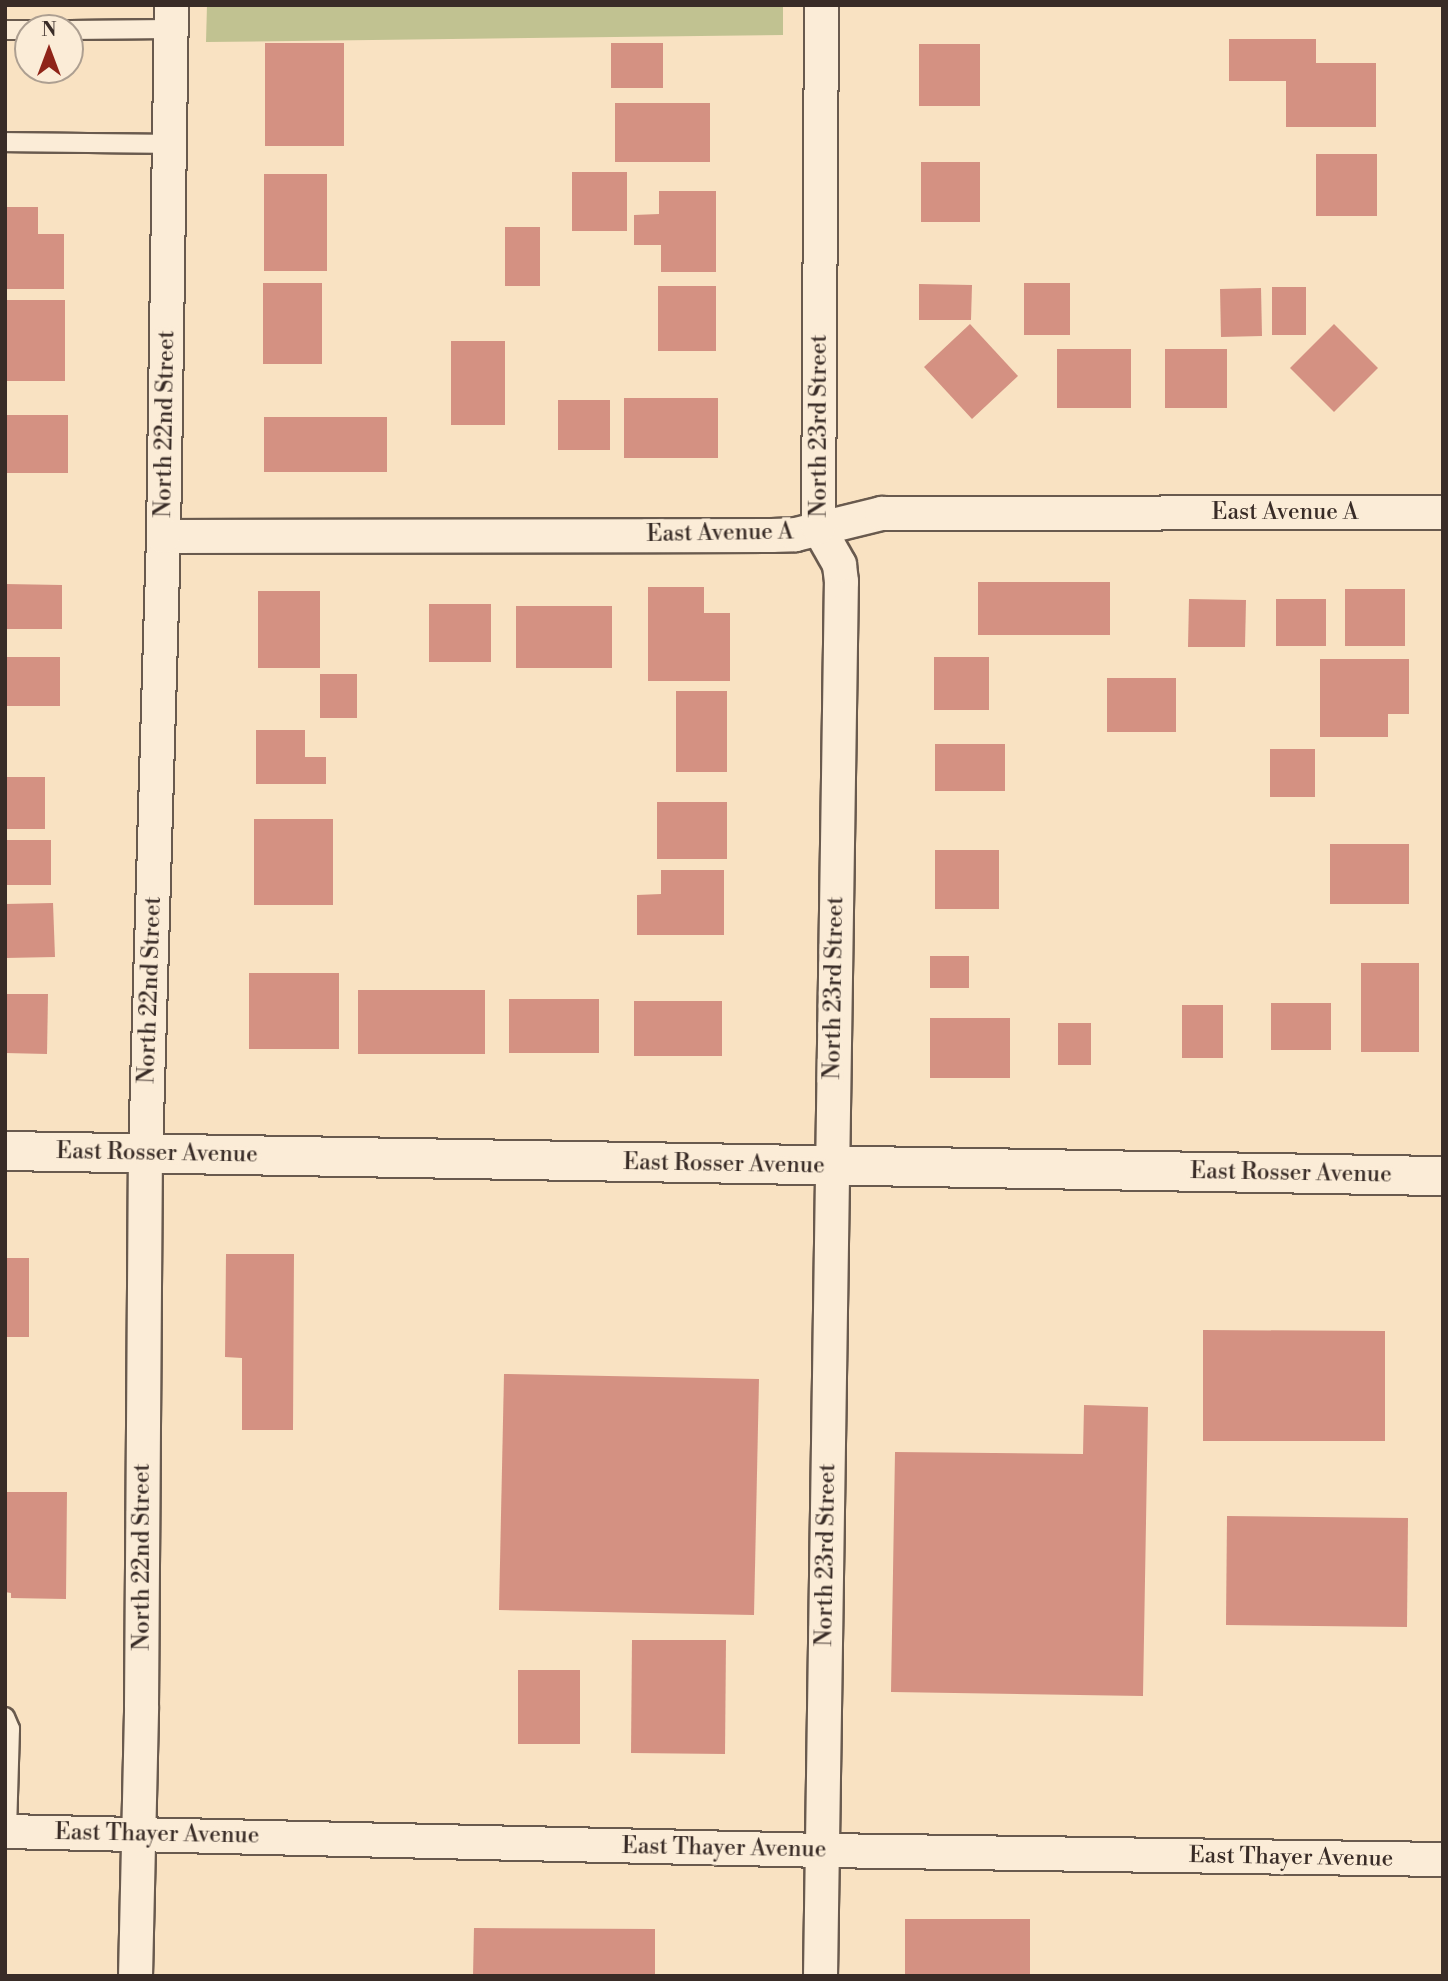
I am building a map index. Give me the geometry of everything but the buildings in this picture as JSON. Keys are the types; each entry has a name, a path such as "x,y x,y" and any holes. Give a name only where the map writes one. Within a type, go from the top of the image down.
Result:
{"street":[{"name":"North 23rd Street","path":"820,1976 841,581 839,564 818,527 821,5"},
{"name":"North 22nd Street","path":"135,1976 145,1153 163,536 171,17"},
{"name":"East Avenue A","path":"163,536 771,535 795,534 881,513 1443,512"},
{"name":"East Rosser Avenue","path":"5,1151 1443,1176"},
{"name":"East Thayer Avenue","path":"6,1831 822,1850 1443,1859"}],"lane":[{"path":"84,28 171,17"},
{"path":"5,142 169,144"},
{"path":"5,1717 10,1729 6,1831"}],"green space":[{"path":"207,5 783,5 783,35 206,42"}]}
